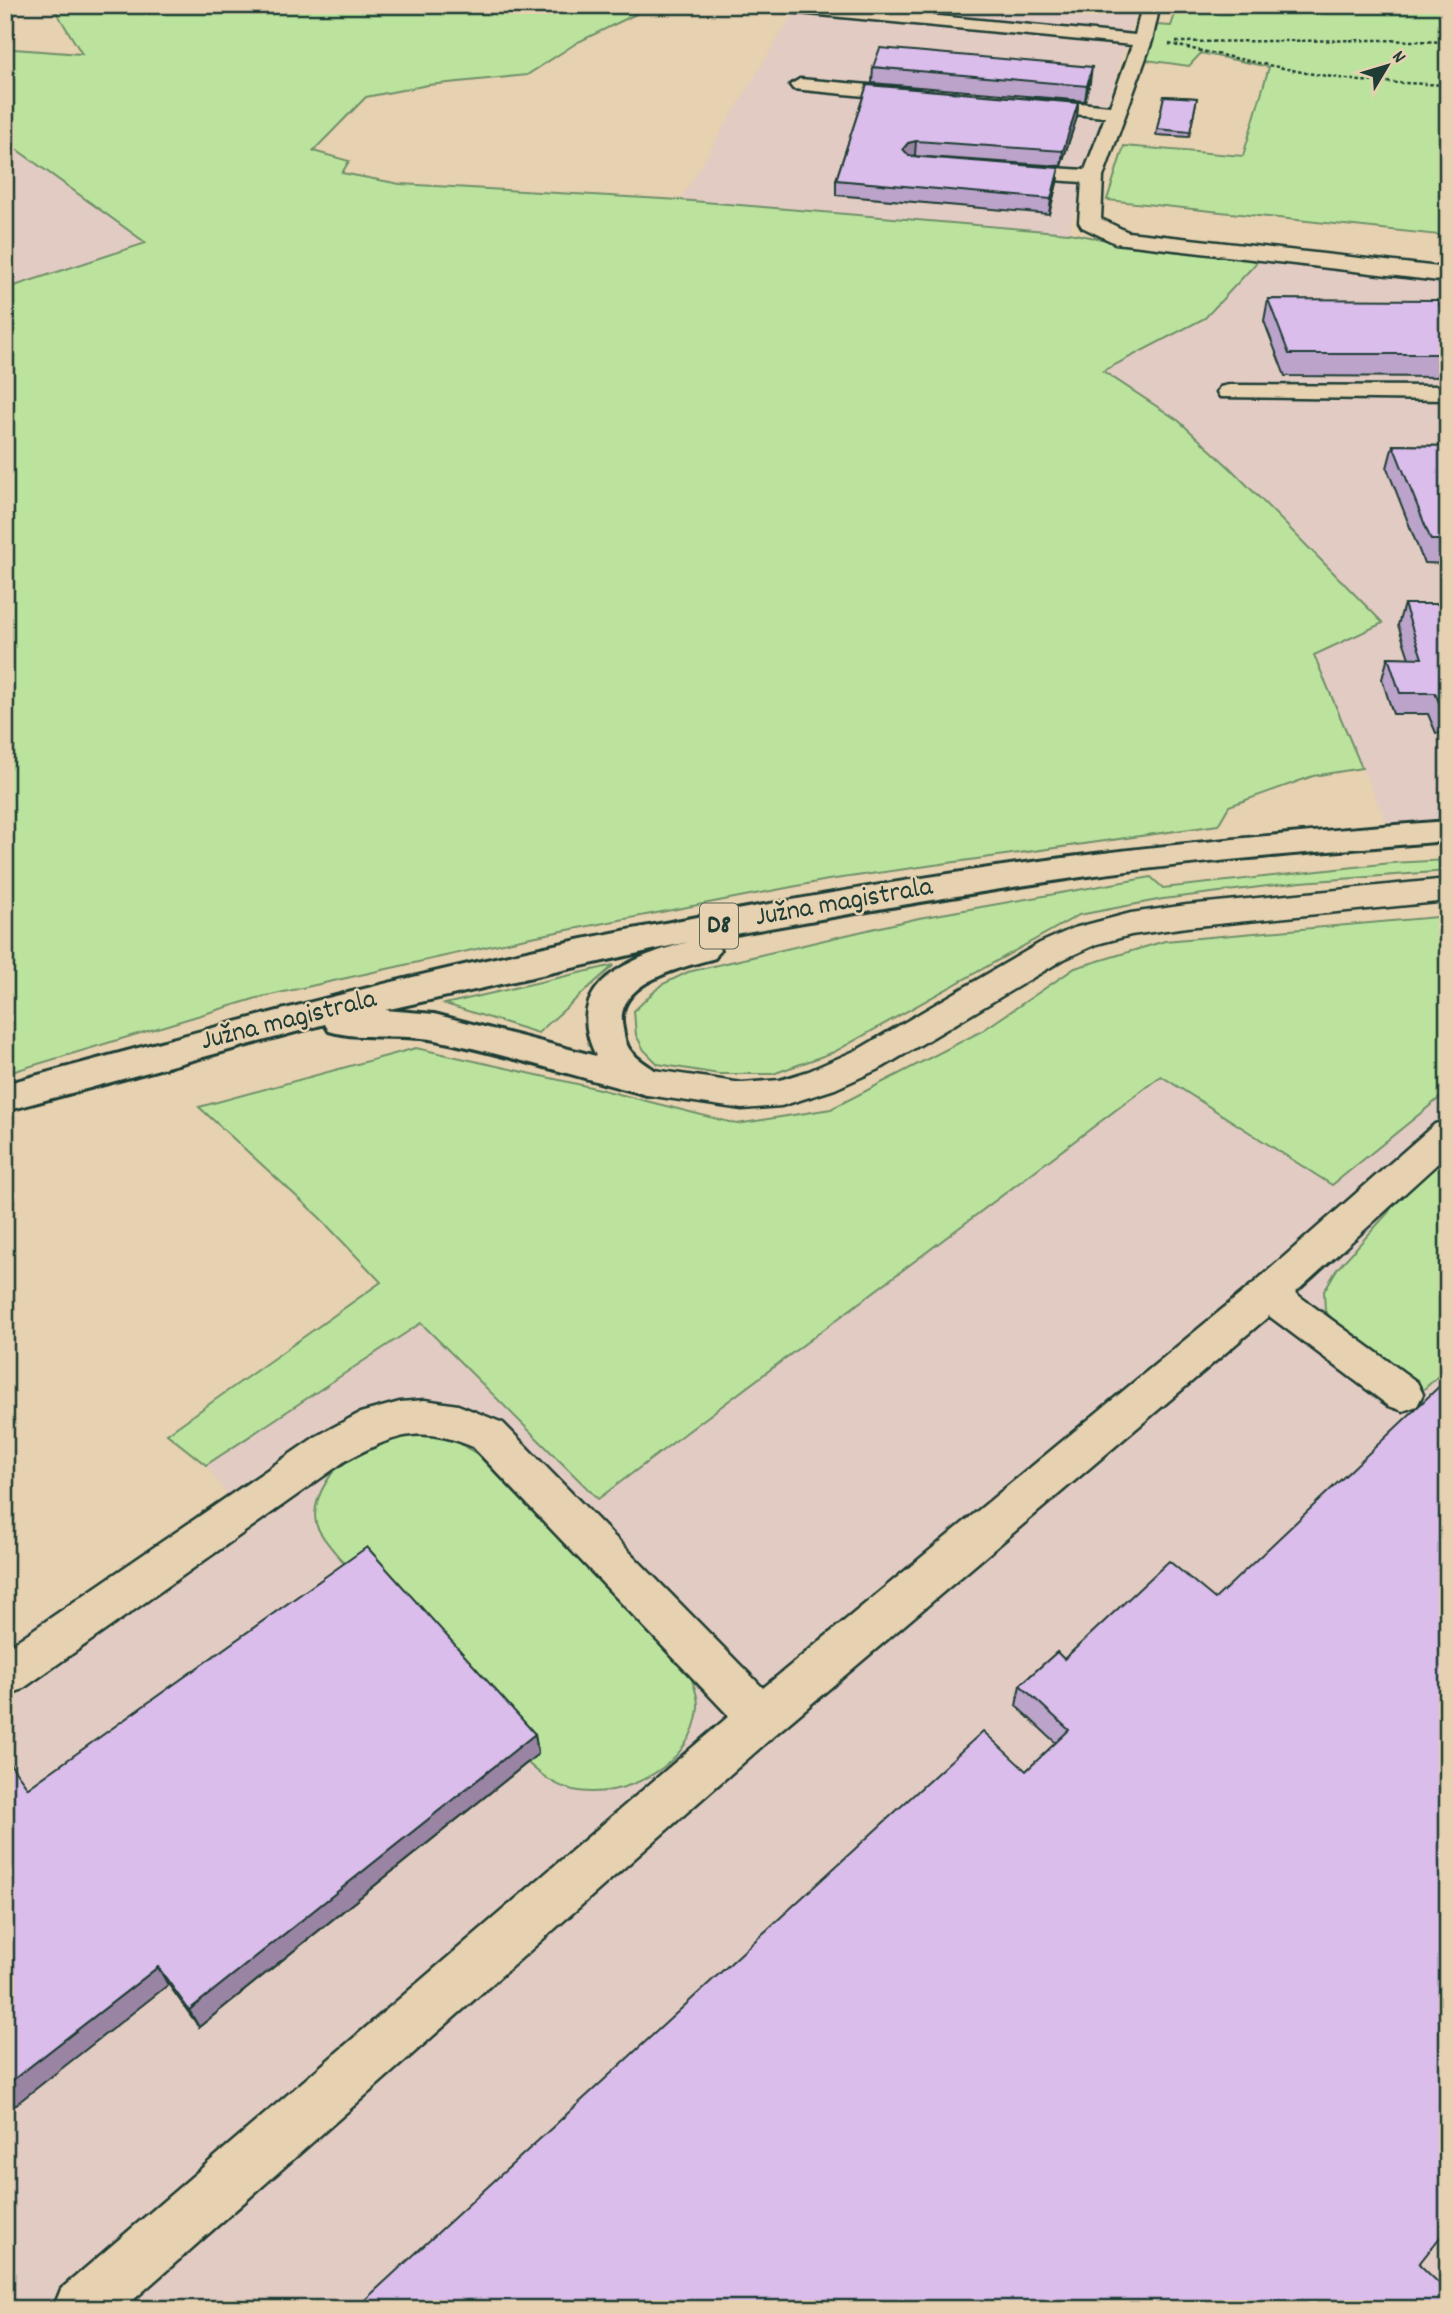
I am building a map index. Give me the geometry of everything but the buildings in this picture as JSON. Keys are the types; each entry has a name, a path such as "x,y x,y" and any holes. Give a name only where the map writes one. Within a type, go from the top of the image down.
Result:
{"main road":[{"name":"Južna magistrala","path":"5,1098 281,1023 475,976 662,935 947,886 1091,865 1284,844 1448,831"},
{"path":"1284,844 1354,844 1448,849"},
{"path":"647,1082 615,1056 604,1031 602,1012 621,985 663,960 776,932 835,907"},
{"path":"281,1023 382,1022 433,1027 647,1082"}],"street":[{"path":"1151,5 1143,41 1093,177 1090,222 1123,237 1448,275"},
{"path":"778,6 1143,41"},
{"path":"800,85 937,96"},
{"path":"1006,102 1116,111"},
{"path":"984,169 1093,177"},
{"path":"1229,392 1448,393"},
{"path":"647,1082 743,1097 780,1093 822,1080 871,1058 1052,951 1086,936 1131,924 1187,916 1448,890"},
{"path":"81,2309 761,1718 1268,1294 1448,1133"},
{"path":"1268,1294 1404,1394"},
{"path":"5,1675 330,1449 374,1424 425,1417 458,1422 488,1435 561,1507 761,1718"}],"path":[{"path":"1143,41 1217,44 1365,39 1448,43"},
{"path":"1143,41 1178,45 1346,79 1448,85"}],"shaded area":[{"path":"798,5 1138,5 1069,233 680,200"},
{"path":"5,141 36,164 147,243 5,289"},
{"path":"1260,259 1448,282 1448,823 1387,825 1314,655 1383,622 1230,468 1179,421 1102,370 1204,318"},
{"path":"1161,1075 1332,1185 1448,1091 1448,2309 5,2309 5,1644 228,1497 206,1465 421,1323 599,1499"}],"green space":[{"path":"52,5 636,5 636,14 578,42 527,75 428,85 366,97 313,151 349,161 342,173 400,184 680,200 1069,233 1144,247 1260,259 1205,318 1103,371 1179,421 1230,468 1383,623 1314,655 1362,768 1313,776 1229,806 1218,825 828,880 521,939 257,998 5,1074 5,289 146,243 5,141 5,42 14,49 82,54"},
{"path":"1178,5 1448,5 1448,236 1107,200 1124,146 1243,156 1269,67 1201,53 1189,66 1146,60 1156,25 1171,26"},
{"path":"1448,860 1448,871 1301,882 1163,899 1079,915 834,1052 773,1074 719,1074 658,1064 644,1050 636,1035 634,1011 661,985 688,972 919,918 1151,877 1163,888 1391,863"},
{"path":"1448,916 1448,1091 1332,1185 1161,1076 598,1499 421,1323 206,1465 167,1434 381,1282 319,1217 199,1107 416,1048 595,1088 737,1124 831,1109 982,1031 1075,968 1165,941"},
{"path":"614,965 538,1033 445,1004"},
{"path":"1448,1154 1448,1367 1423,1390 1349,1337 1325,1311 1324,1291 1337,1269 1388,1213 1400,1194"},
{"path":"415,1432 449,1437 477,1454 691,1677 698,1704 694,1728 684,1746 653,1774 634,1784 593,1792 566,1788 543,1776 528,1763 538,1754 359,1580 322,1536 316,1523 317,1503 327,1481 341,1462 363,1446"}]}
